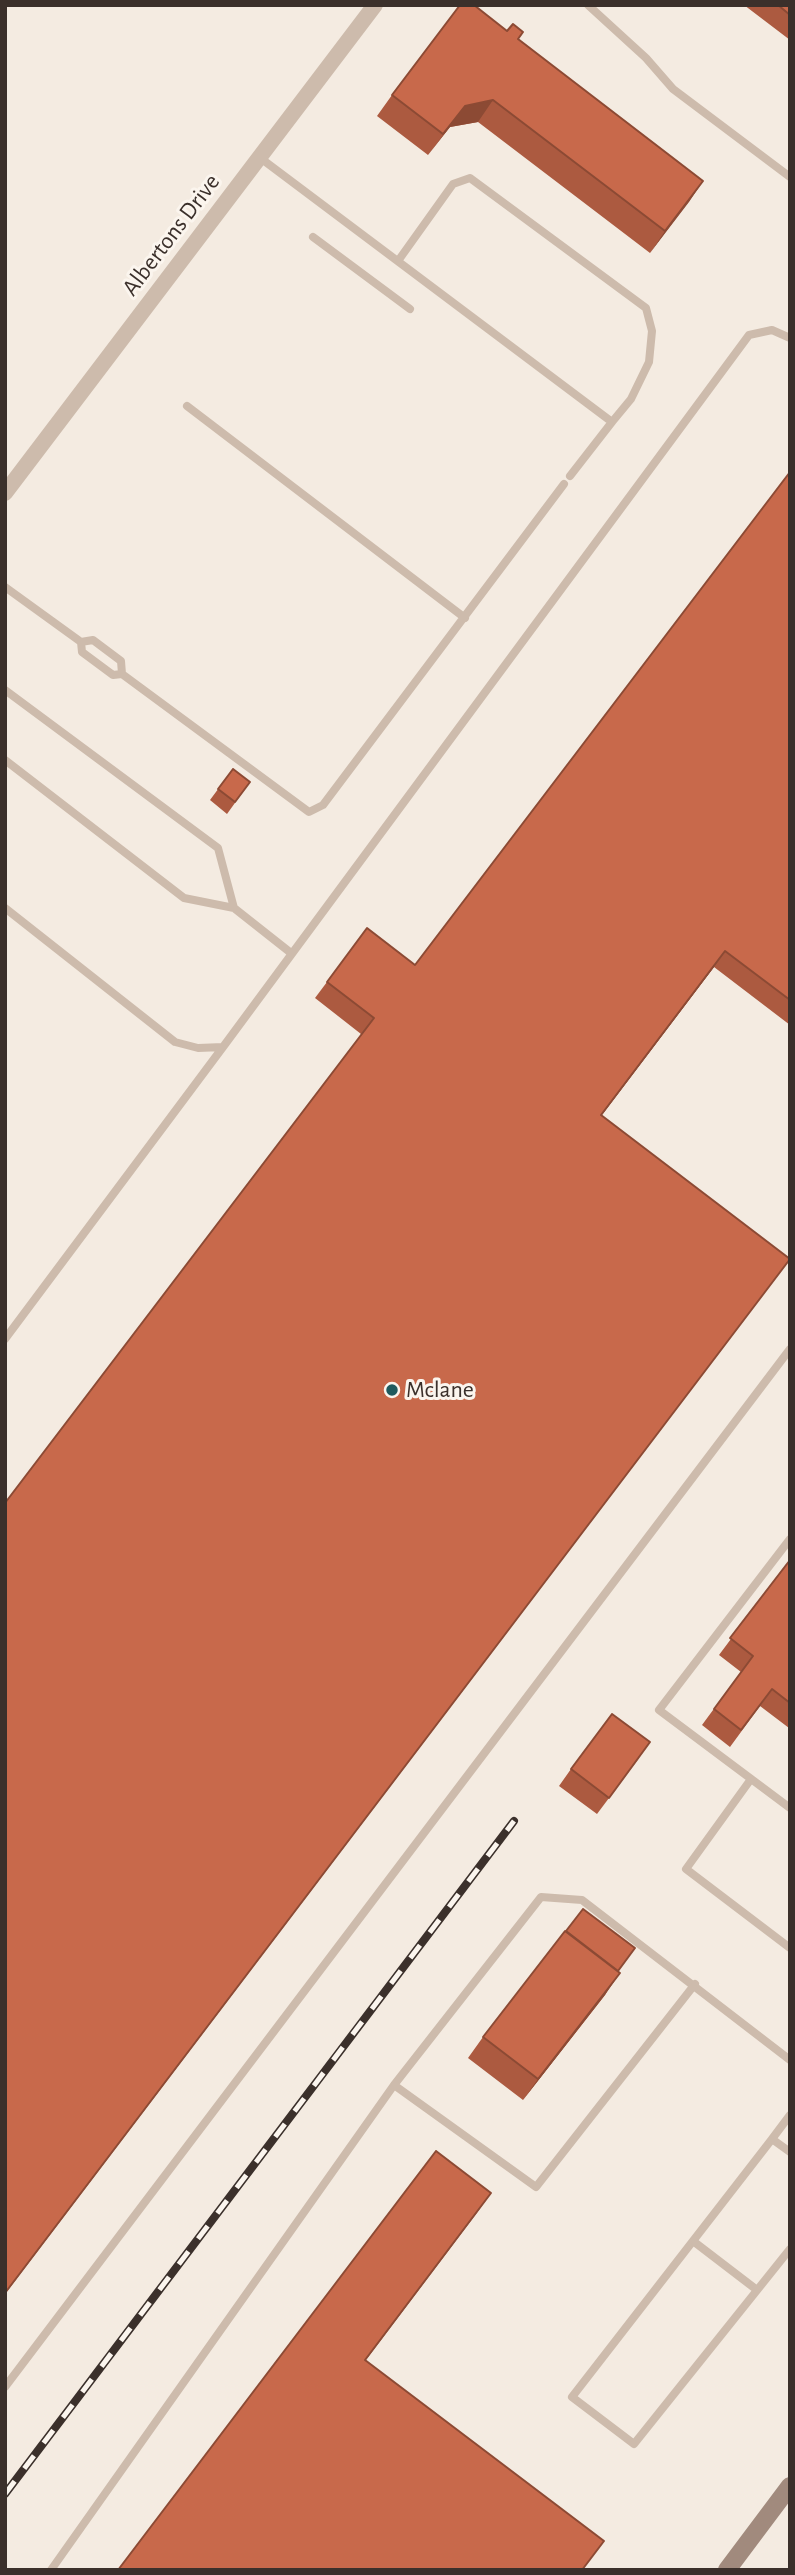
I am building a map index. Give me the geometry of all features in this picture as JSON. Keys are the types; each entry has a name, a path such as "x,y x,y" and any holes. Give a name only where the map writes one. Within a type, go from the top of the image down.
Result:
{"main road":[{"path":"727,2570 790,2487"}],"street":[{"name":"Albertons Drive","path":"5,493 375,5"}],"lane":[{"path":"588,5 646,58 673,89 790,177"},
{"path":"259,157 612,422"},
{"path":"398,261 453,184 470,178 646,308 652,331 649,362 631,399 570,476"},
{"path":"313,237 410,309"},
{"path":"5,1339 749,335 772,330 790,338"},
{"path":"187,406 464,618"},
{"path":"81,642 82,652 113,675 122,674 309,812 323,805 564,484"},
{"path":"5,587 81,642 93,640 121,661 122,674"},
{"path":"5,690 218,848 234,908"},
{"path":"5,760 184,898 234,908 291,953"},
{"path":"5,908 175,1042 198,1048 223,1047"},
{"path":"5,2388 790,1349"},
{"path":"790,1539 659,1710 790,1808"},
{"path":"751,1779 686,1869 790,1948"},
{"path":"51,2570 394,2085 541,1897 582,1900 695,1984 790,2060"},
{"path":"394,2085 536,2188 695,1984"},
{"path":"790,2115 572,2397 634,2444 790,2249"},
{"path":"772,2139 790,2152"},
{"path":"693,2241 757,2290"}],"building":[{"path":"460,5 474,5 507,31 513,24 523,32 518,39 703,181 665,231 493,100 465,106 443,134 392,95"},
{"path":"778,5 790,5 790,15"},
{"name":"Mclane","path":"790,472 790,1000 725,951 601,1115 790,1259 5,2293 5,1503 374,1018 327,982 367,928 415,965"},
{"path":"233,769 250,782 235,802 218,789"},
{"path":"790,1560 790,1703 772,1689 741,1730 714,1709 753,1656 730,1638"},
{"path":"612,1714 650,1742 609,1798 571,1769"},
{"path":"583,1909 635,1948 618,1971 566,1931"},
{"path":"565,1931 620,1973 538,2079 483,2037"},
{"path":"436,2151 491,2193 365,2360 604,2541 582,2570 118,2570"}],"railway":[{"path":"5,2494 514,1821"}],"place":[{"name":"Mclane","path":"392,1390"}]}
